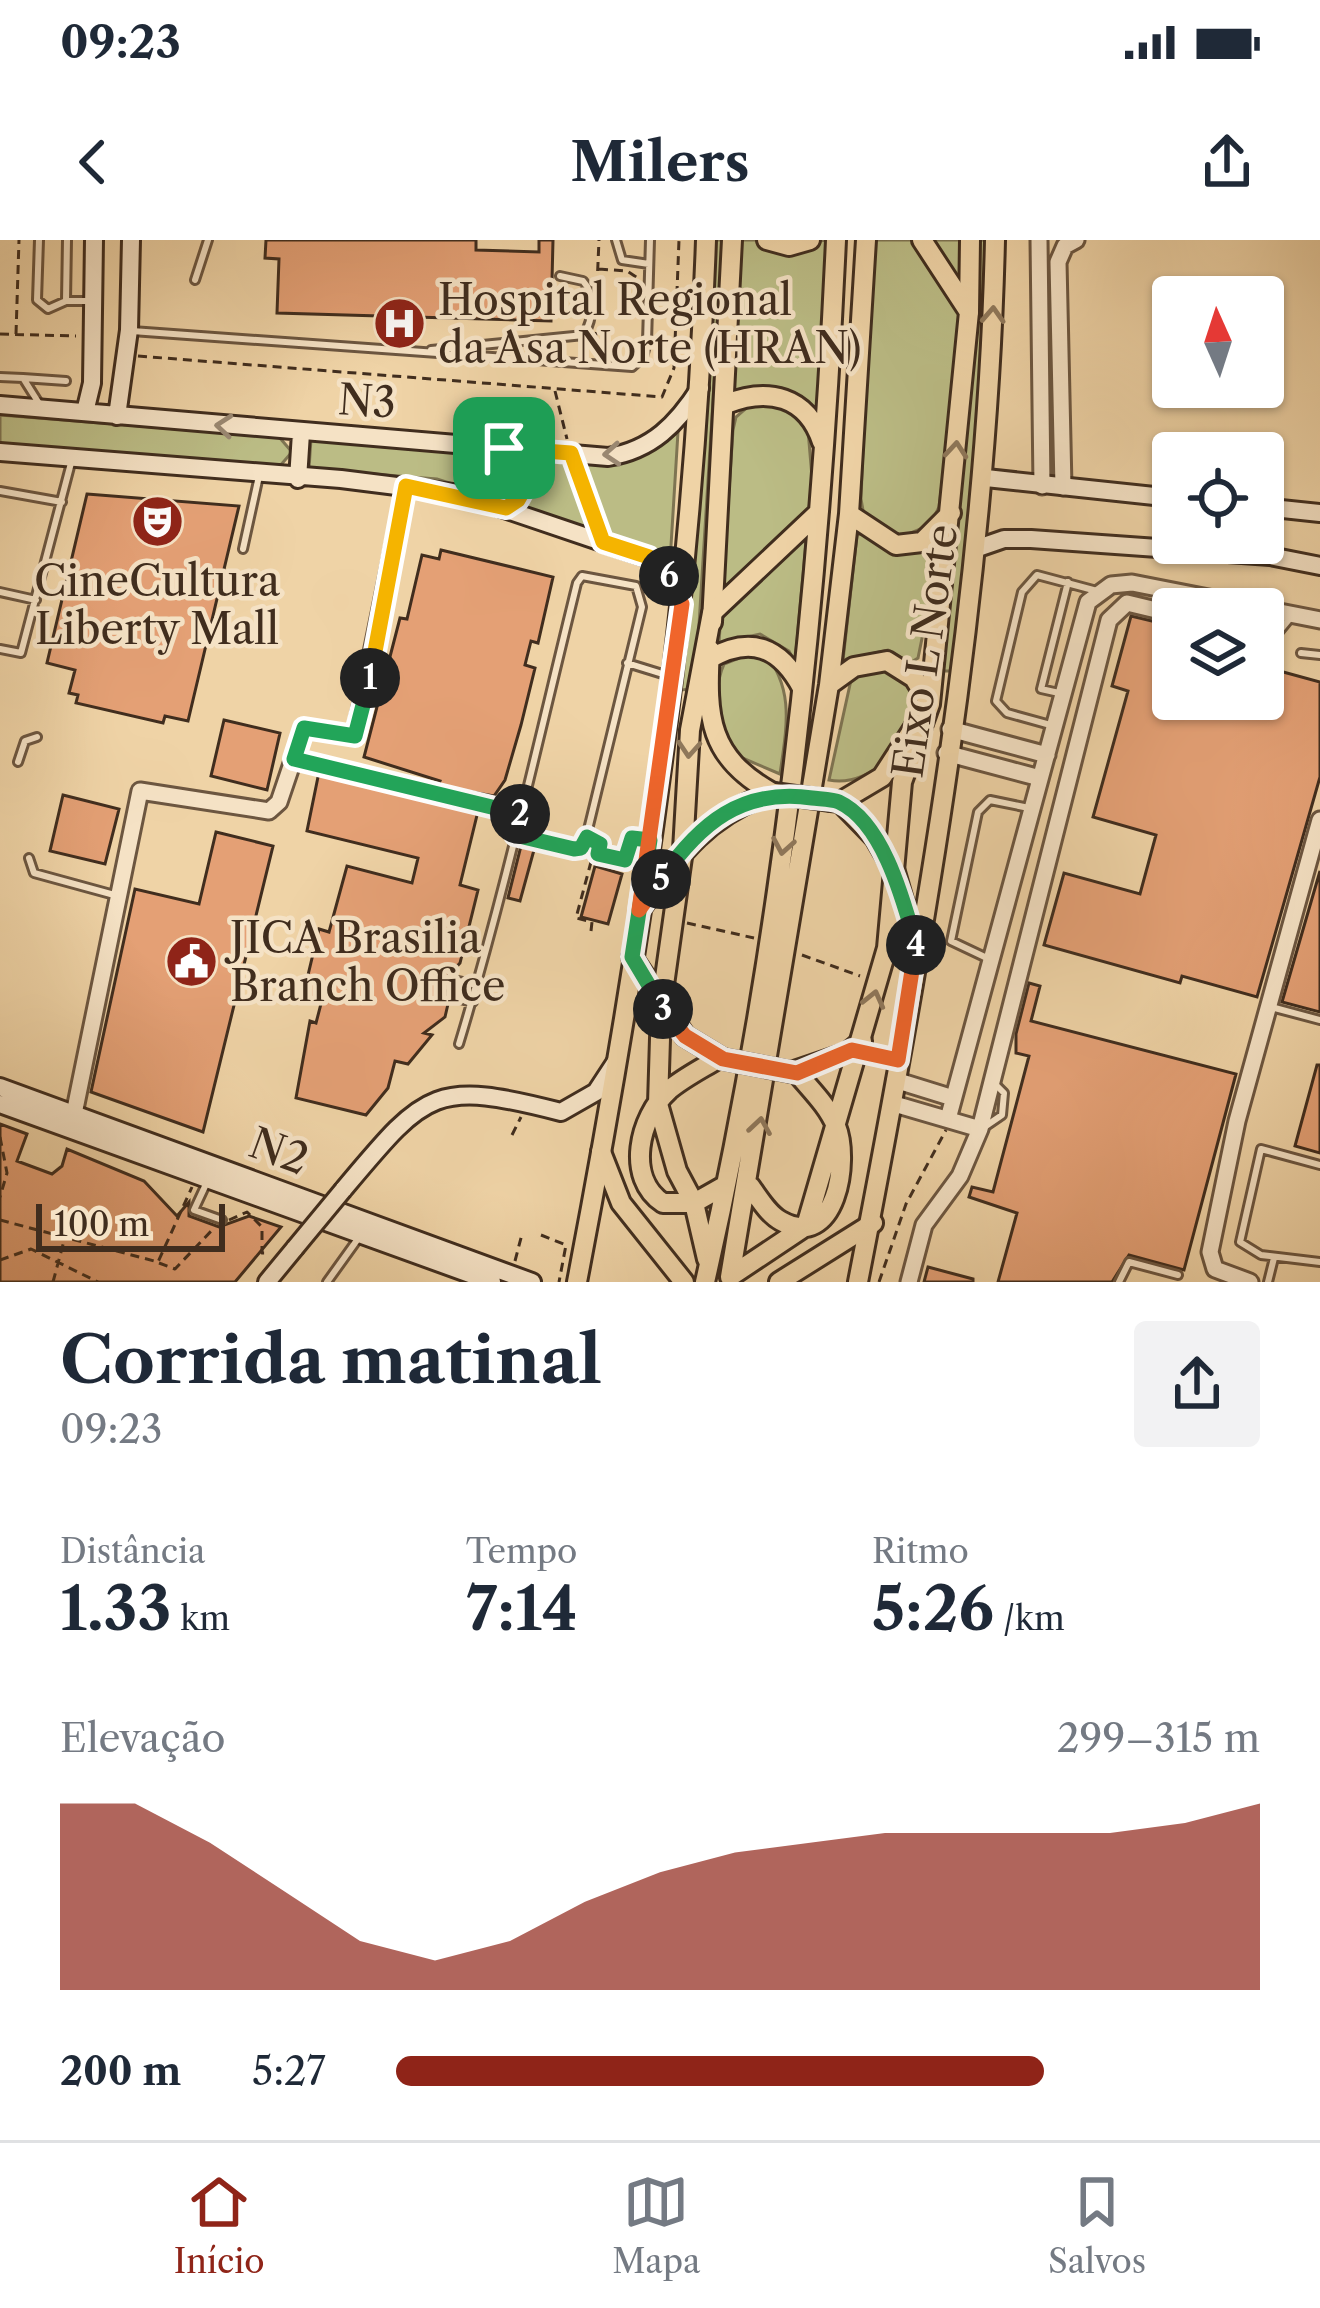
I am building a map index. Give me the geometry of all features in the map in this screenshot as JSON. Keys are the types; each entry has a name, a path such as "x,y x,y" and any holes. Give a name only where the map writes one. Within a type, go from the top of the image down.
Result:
{"main road":[{"path":"85,412 92,383 94,240"},
{"path":"117,416 129,330 131,240"},
{"path":"578,1282 573,1256 601,1152 682,604 701,387 706,240"},
{"path":"732,240 709,659 718,747 739,774 772,793 836,801 874,838 895,872 919,952"},
{"path":"766,240 789,246 810,240"},
{"path":"707,1274 767,940 802,688 825,449 836,240"},
{"path":"730,1279 750,1186 829,685 849,514 866,240"},
{"path":"922,240 968,312"},
{"path":"836,1125 878,983 895,872 902,782 930,704 951,513 970,240"},
{"name":"Eixo L Norte","path":"858,1282 873,1223 919,952 978,548 986,478 995,240"},
{"path":"92,383 121,383"},
{"name":"N3","path":"0,405 301,433 571,453 631,453 671,428 701,387"},
{"path":"726,404 759,394 800,406 816,424 825,449"},
{"path":"298,479 301,433"},
{"path":"504,448 522,462 528,482 518,500 506,508"},
{"name":"N3","path":"0,452 406,486 506,508 661,566 682,604"},
{"path":"986,478 1152,496"},
{"path":"1284,509 1320,514"},
{"path":"707,1274 694,1203 677,1172 658,1104 661,1006 683,850 690,730 712,614 819,512"},
{"path":"849,514 896,545 922,542 951,513"},
{"path":"978,548 1004,539 1152,548"},
{"path":"1284,559 1320,566"},
{"path":"709,659 738,647 765,647 789,665 802,688"},
{"path":"829,685 854,667 887,661 914,678 930,704"},
{"name":"Eixo L Norte","path":"836,801 882,777 930,704"},
{"path":"639,910 683,850 709,825 772,793"},
{"path":"632,957 685,1036 721,1059 794,1072 847,1053 864,1039"},
{"path":"721,1059 670,1089 642,1139 645,1186 663,1203 694,1203 724,1186"},
{"path":"267,1282 286,1251 401,1120 426,1102 485,1093 561,1112 596,1092 616,1060"},
{"path":"730,1279 826,1213 839,1188 842,1151 836,1125 794,1072"},
{"name":"N2","path":"6,1092 74,1114 211,1177 246,1176 492,1282"},
{"name":"N2","path":"0,1104 532,1282"},
{"path":"30,1113 59,1119 74,1114 111,1143"},
{"path":"601,1152 621,1203 684,1282"},
{"path":"750,1186 782,1222 806,1226"},
{"path":"779,1282 873,1223"}],"street":[{"path":"1039,240 1042,485"},
{"path":"1063,487 1058,262 1065,246 1076,240"},
{"path":"74,1114 140,791 261,813 279,802 304,728 348,739 357,733 406,486"},
{"path":"950,1119 1082,614 1097,591 1132,583 1157,588"},
{"path":"910,1282 924,1225 960,1176 980,1129 1108,620 1117,608 1135,603 1152,608"},
{"path":"1284,612 1320,620"},
{"path":"1064,687 1092,686"},
{"path":"1064,687 1088,704"},
{"path":"950,729 1047,754"},
{"path":"946,753 1040,778"},
{"path":"1250,1282 1215,1269 1210,1252 1237,1121 1320,820"},
{"path":"1022,842 1052,851"},
{"path":"1016,867 1045,875"},
{"path":"986,986 1015,994"},
{"path":"980,1010 1007,1021"},
{"path":"895,1080 952,1098"},
{"path":"891,1103 980,1129"}],"lane":[{"path":"39,240 37,300 49,309 65,301 93,301"},
{"path":"65,301 67,240"},
{"path":"195,280 208,240"},
{"path":"616,240 622,260 650,264"},
{"path":"129,330 632,367 643,357 647,342 650,240"},
{"path":"422,351 584,334 591,292 583,281 560,276"},
{"path":"485,343 485,358"},
{"path":"0,377 66,381"},
{"path":"23,378 42,409"},
{"path":"0,650 21,653 72,458"},
{"path":"243,549 259,476"},
{"path":"0,491 62,502"},
{"path":"1054,726 1007,713 994,696 1026,581 1037,575 1097,591"},
{"path":"459,1044 582,576 639,588 641,607 587,837 581,848 574,849 515,835"},
{"path":"1064,687 1042,689 1068,582"},
{"path":"0,592 36,600"},
{"path":"1284,625 1293,614"},
{"path":"1301,653 1320,655"},
{"path":"627,662 673,677"},
{"path":"18,762 25,741 37,737"},
{"path":"294,759 520,814"},
{"path":"992,960 951,941 978,812 990,800 1030,808"},
{"path":"29,859 34,873 118,896"},
{"path":"454,980 477,986"},
{"path":"450,997 473,1002"},
{"path":"1270,1006 1320,1019"},
{"path":"1320,1165 1261,1149 1240,1242 1253,1253 1320,1262"},
{"path":"211,1177 194,1209 222,1220"},
{"path":"327,1282 366,1228"},
{"path":"1268,1282 1274,1258"},
{"path":"1119,1282 1125,1263 1178,1275"},
{"path":"1148,1282 1152,1268"}],"path":[{"path":"16,334 19,240"},
{"path":"597,291 598,240"},
{"path":"598,269 627,272 649,284"},
{"path":"572,345 595,344 596,313"},
{"path":"0,334 92,337"},
{"path":"555,389 571,453 603,542"},
{"path":"587,837 600,844 576,917 592,922 591,931"},
{"path":"598,854 625,860 632,838 650,840"},
{"path":"678,921 767,940"},
{"path":"789,950 878,983"},
{"path":"512,1135 522,1116"},
{"path":"879,1282 906,1204 950,1119"},
{"path":"0,1137 7,1173 0,1197"},
{"path":"158,1262 211,1177"},
{"path":"0,1220 175,1269 214,1227 247,1212 262,1227 262,1252 286,1251"},
{"path":"515,1262 522,1234"},
{"path":"541,1235 566,1245 573,1256 559,1282"},
{"path":"53,1282 65,1237"},
{"path":"0,1260 31,1249 98,1282"}],"green space":[{"path":"713,240 723,240 695,689 680,690"},
{"path":"737,240 755,240 767,248 827,240 817,415 798,396 778,387 730,401"},
{"path":"871,240 963,240 957,364 939,507 930,525 899,538 864,516 861,499"},
{"path":"977,240 988,240 977,490 951,671 941,671"},
{"path":"786,402 808,430 812,477 795,662 789,651 760,634 719,643 736,417 752,403"},
{"path":"0,415 279,437 292,452 279,467 0,444"},
{"path":"678,432 670,562 647,548 517,505 526,457 587,462 625,459 661,445"},
{"path":"311,439 504,455 517,462 522,484 499,499 437,479 309,469"},
{"path":"862,533 887,549 942,540 918,658 910,663 888,650 843,660 857,535"},
{"path":"762,649 784,693 780,774 740,757 720,713 718,687 724,664"},
{"path":"880,664 901,676 909,687 910,723 903,739 879,767 863,776 829,780 851,680"}],"building":[{"path":"266,240 476,240 476,250 539,252 539,240 553,240 551,321 277,313 279,259 265,258"},
{"path":"87,494 239,506 188,721 165,716 163,723 76,703 78,695 69,693 75,670 47,663"},
{"path":"441,550 553,577 538,643 531,641 525,665 535,668 521,725 505,780 494,796 438,786 440,781 364,757 400,618 407,619 422,555 439,559"},
{"path":"1131,616 1152,621 1152,720 1284,720 1284,672 1320,682 1320,777 1257,997 1182,976 1180,983 1044,945 1064,873 1140,894 1156,835 1093,817 1128,691 1112,686"},
{"path":"224,720 280,733 267,790 211,776"},
{"path":"319,772 478,811 460,885 478,890 460,963 447,977 452,987 443,994 448,1004 445,1017 424,1033 432,1035 408,1064 395,1061 388,1088 366,1115 296,1098 310,1021 316,1023 322,1000 303,996 319,929 329,932 347,866 412,883 418,858 307,831"},
{"path":"63,795 119,809 105,864 50,851"},
{"path":"216,832 273,846 203,1132 91,1092 135,889 199,904"},
{"path":"521,846 534,850 520,901 508,898"},
{"path":"595,866 622,874 608,924 581,917"},
{"path":"1320,871 1320,1012 1282,1002"},
{"path":"1029,983 1040,986 1031,1021 1236,1074 1184,1270 1129,1255 1112,1282 998,1282 1017,1213 969,1197 972,1187 993,1192 1029,1056 1016,1053 1016,1034"},
{"path":"1320,1065 1320,1153 1295,1146"},
{"path":"0,1124 27,1134 17,1161 52,1174 62,1166 67,1149 144,1181 177,1216 189,1202 189,1216 219,1227 249,1216 281,1227 235,1282 0,1282"},
{"path":"928,1267 973,1279 973,1282 924,1282"}],"place":[{"name":"Hospital Regional da Asa Norte (HRAN)","path":"399,324"},
{"name":"CineCultura Liberty Mall","path":"157,522"},
{"name":"JICA Brasilia Branch Office","path":"191,962"}],"route":[{"path":"504,448 528,470 526,492 506,508 460,494 406,486 357,733 348,739 304,728 294,759 520,814 515,835 574,849 581,848 587,837 600,844 598,854 625,860 632,838 650,840 632,957 685,1036 719,1058 797,1073 852,1050 898,1060 919,952 895,872 874,838 840,802 771,792 734,810 689,841 639,910 650,840 682,604 661,566 649,557 603,542 571,453 504,448"}]}
